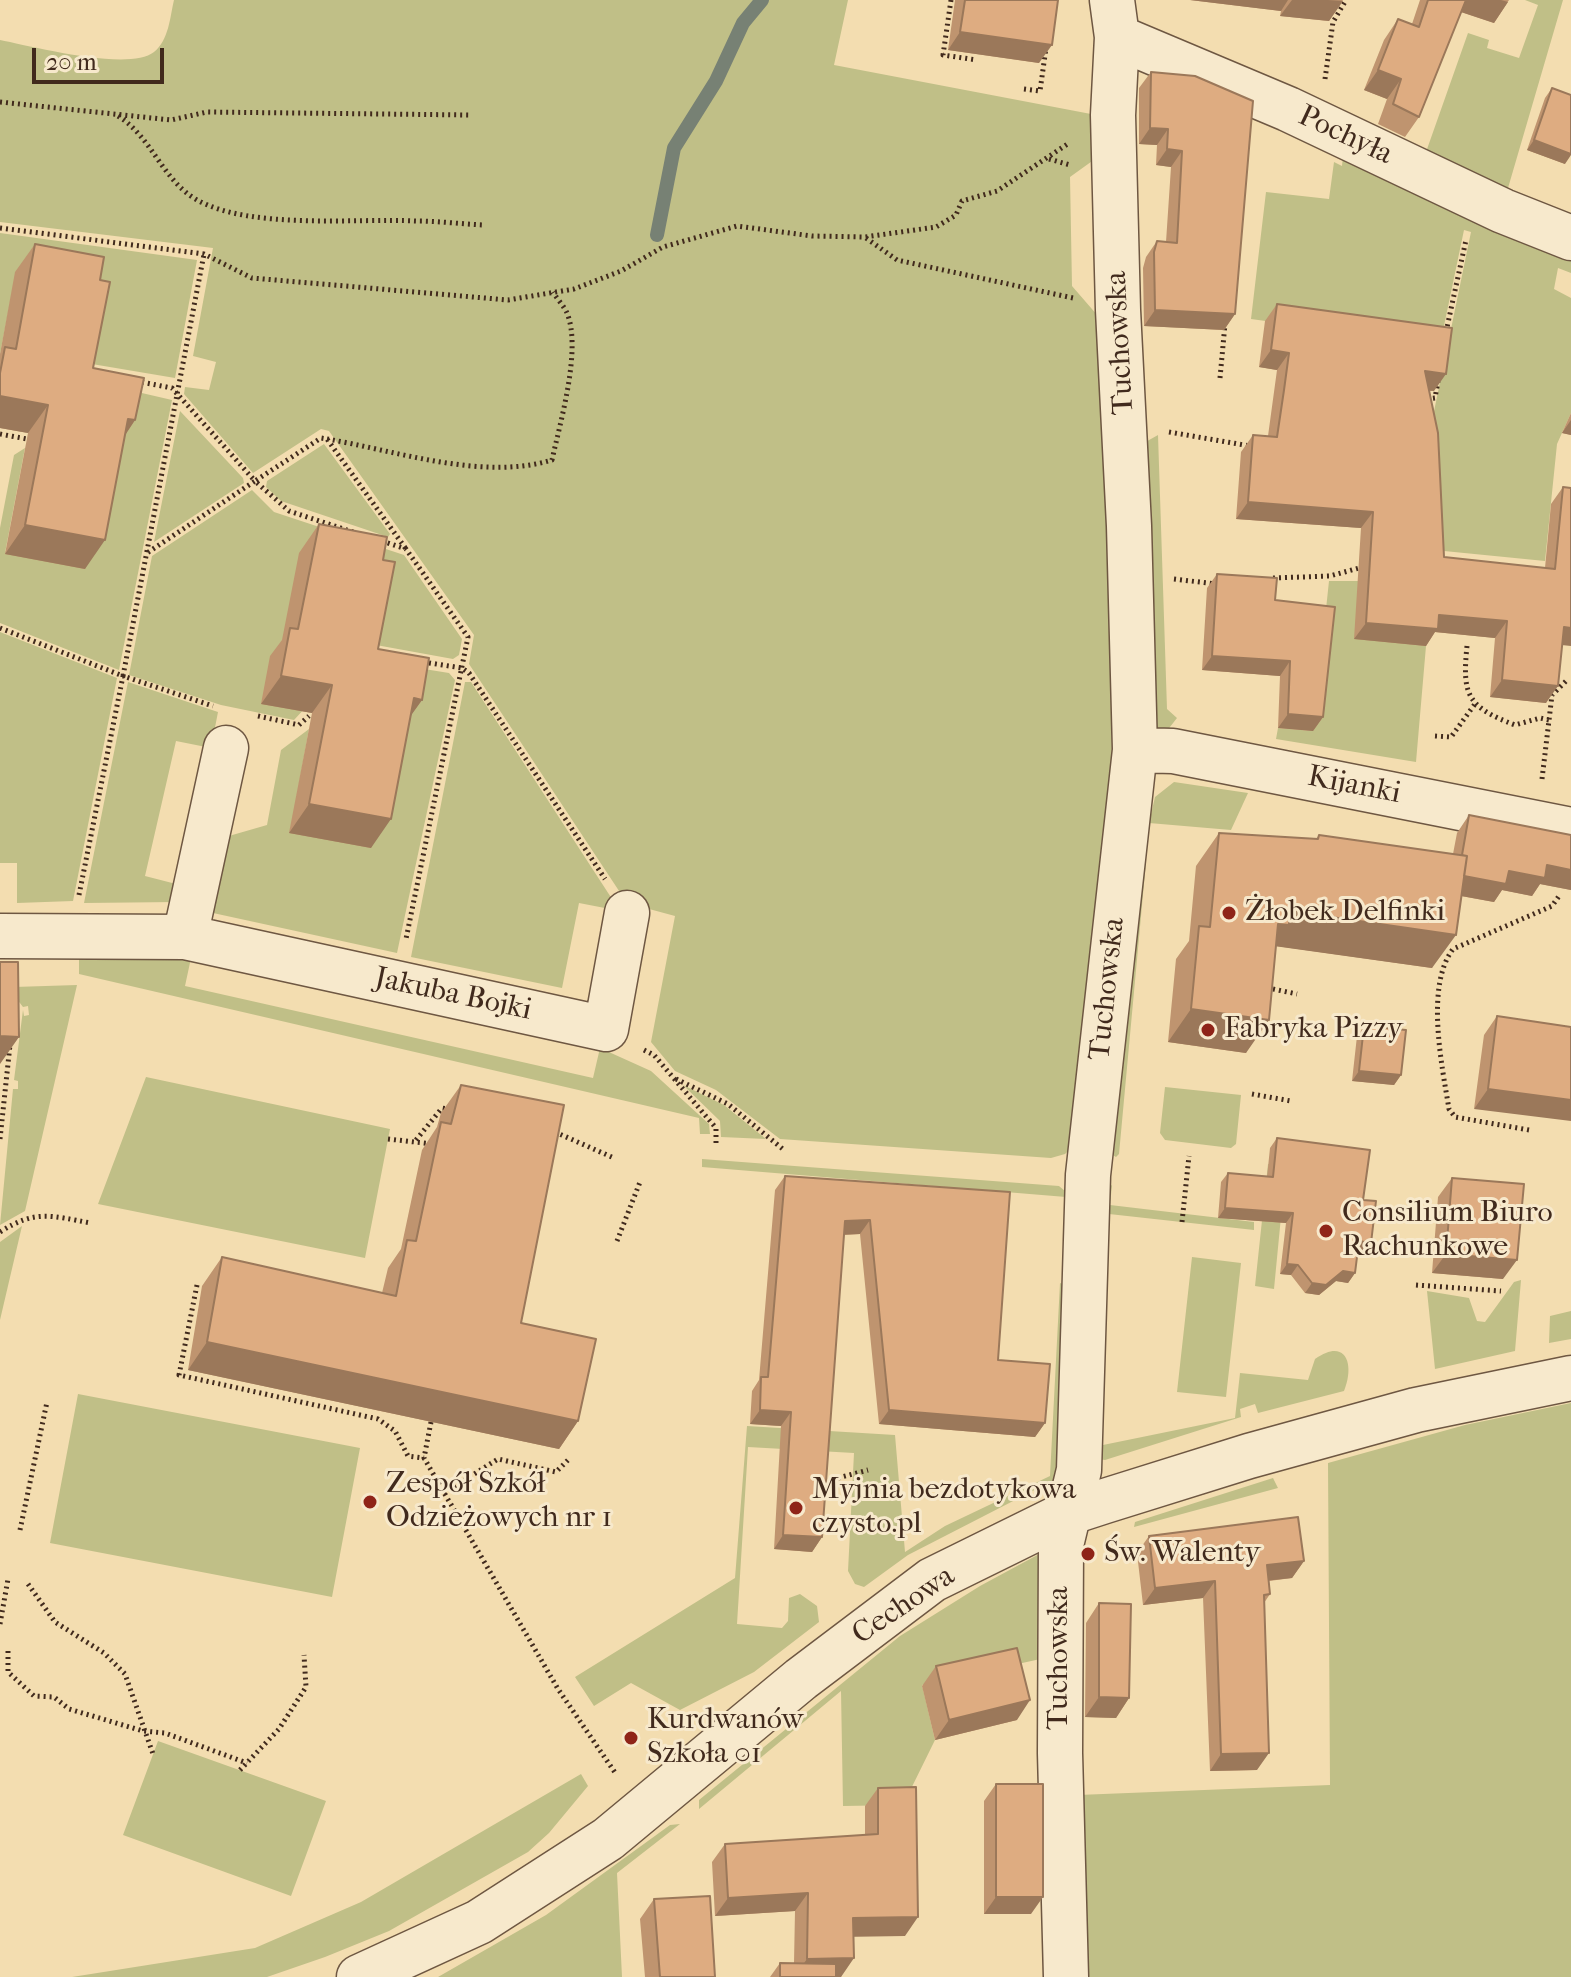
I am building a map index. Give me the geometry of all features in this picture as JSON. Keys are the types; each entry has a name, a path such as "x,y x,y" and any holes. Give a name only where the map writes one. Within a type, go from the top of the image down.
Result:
{"street":[{"name":"Tuchowska","path":"1066,1977 1061,1545 1079,1470 1088,1167 1135,750 1129,526 1118,310 1114,19"},
{"name":"Pochyła","path":"1114,19 1288,109 1503,211 1571,238"},
{"path":"185,937 233,724"},
{"name":"Kijanki","path":"1135,750 1173,751 1571,830"},
{"path":"606,1029 627,913"},
{"name":"Jakuba Bojki","path":"0,936 185,937 606,1029"},
{"name":"Cechowa","path":"359,1977 479,1922 608,1839 801,1679 932,1580 1068,1513 1249,1456 1416,1410 1571,1378"}],"path":[{"path":"951,0 943,55 977,60"},
{"path":"1323,94 1333,22 1346,0"},
{"path":"1024,89 1040,91 1047,46"},
{"path":"0,102 171,120 207,112 469,115"},
{"path":"118,115 136,127 173,181 198,200 234,213 294,220 483,225"},
{"path":"0,228 204,254 252,278 508,300 574,289 621,271 663,247 737,226 812,236 865,237 936,227 956,215 962,201 997,191 1113,115"},
{"path":"1044,160 1054,158 1078,172"},
{"path":"1442,347 1468,231"},
{"path":"865,237 897,260 1118,310"},
{"path":"72,935 204,254"},
{"path":"146,554 321,438 482,467 524,469 552,460 568,379 571,333 567,314 553,292"},
{"path":"1220,378 1223,329 1229,316"},
{"path":"1414,401 1435,398 1439,372"},
{"path":"132,381 172,388 255,481 289,511 362,535"},
{"path":"0,434 27,439"},
{"path":"1173,434 1260,447"},
{"path":"327,439 468,637 396,983"},
{"path":"377,539 406,549"},
{"path":"1260,580 1330,576 1359,568"},
{"path":"1163,578 1219,585"},
{"path":"1272,590 1273,578"},
{"path":"0,628 123,676 233,724 299,725 309,716"},
{"path":"1467,646 1465,689 1475,704 1515,725 1540,718 1549,720"},
{"path":"420,661 462,668 469,673 627,913"},
{"path":"1540,792 1552,695 1568,679"},
{"path":"1435,736 1451,737 1475,704"},
{"path":"1529,1130 1455,1117 1449,1109 1436,1025 1446,959 1453,949 1552,906 1559,896"},
{"path":"1273,989 1297,994"},
{"path":"606,1029 654,1055 716,1128 716,1144"},
{"path":"0,1139 2,1094 12,1034"},
{"path":"674,1078 728,1104 784,1150"},
{"path":"1252,1094 1291,1101"},
{"path":"416,1140 442,1108 456,1111"},
{"path":"542,1129 614,1158"},
{"path":"388,1139 434,1144"},
{"path":"1182,1222 1189,1156"},
{"path":"617,1241 640,1182"},
{"path":"0,1232 24,1217 45,1215 91,1223"},
{"path":"197,1285 179,1375 378,1419 395,1431 408,1456 424,1458"},
{"path":"1416,1285 1501,1291"},
{"path":"20,1530 47,1402"},
{"path":"431,1422 424,1458 558,1689 617,1775"},
{"path":"444,1493 498,1459 556,1472 569,1459"},
{"path":"838,1478 868,1470"},
{"path":"0,1624 8,1579"},
{"path":"28,1584 55,1622 104,1653 125,1674 153,1754"},
{"path":"8,1651 8,1672 34,1696 54,1697 69,1709 143,1731 165,1733 247,1763"},
{"path":"240,1770 279,1729 306,1687 304,1655"}],"shaded area":[{"path":"174,0 848,0 834,65 1091,114 1095,159 1070,177 1072,286 1098,316 1106,431 1112,759 1074,1145 1065,1154 1051,1158 780,1139 716,1090 675,1071 651,1042 675,916 627,903 469,664 474,635 329,431 321,429 253,473 184,394 185,387 209,390 216,362 193,356 213,248 0,222 0,40 102,59 141,57 154,52 163,41"},
{"path":"1525,0 1563,0 1508,188 1426,152 1468,33 1489,40 1487,48 1519,58 1538,5"},
{"path":"1343,156 1571,257 1571,273 1558,268 1554,289 1571,298 1571,413 1557,444 1545,561 1434,550 1426,450 1471,232 1464,230 1440,345 1251,319 1266,192 1329,199 1334,162 1342,166"},
{"path":"0,233 197,260 175,378 80,362 16,272 0,354"},
{"path":"77,378 172,400 119,670 0,623 0,528 14,455 25,448 5,553"},
{"path":"180,411 243,478 244,483 154,542"},
{"path":"1158,435 1167,709 1177,718 1166,732 1157,729 1153,721 1142,444"},
{"path":"324,444 390,534 388,537 281,501 266,487 267,481"},
{"path":"252,490 274,512 404,555 462,639 459,655 453,659 365,643 294,720 221,705 129,675 152,556"},
{"path":"1329,581 1358,581 1426,646 1416,762 1276,739 1278,728 1313,731"},
{"path":"0,632 117,678 73,901 17,903 17,863 0,863"},
{"path":"362,659 449,673 455,680 397,953 213,913 210,908 222,838 267,825 281,750 309,729 290,833"},
{"path":"128,682 218,712 211,748 176,741 145,876 180,885 176,902 84,903"},
{"path":"465,682 471,682 614,902 610,909 579,903 562,988 411,957"},
{"path":"1174,782 1248,793 1231,830 1149,823 1155,797"},
{"path":"1143,858 1146,862 1119,1154 1116,1157 1105,1150"},
{"path":"79,955 191,958 185,986 593,1078 600,1048 651,1071 709,1124 710,1134 700,1134 699,1118 79,974"},
{"path":"0,977 14,987 77,985 25,1211 0,1225 13,1089 18,1089 18,1081 14,1080 23,1010 24,1016 29,1015 28,1006 23,1007"},
{"path":"146,1077 390,1129 365,1258 98,1204"},
{"path":"683,1085 724,1105 766,1139 721,1137 720,1121"},
{"path":"1165,1087 1241,1095 1236,1144 1231,1148 1165,1140 1160,1133"},
{"path":"702,1159 1059,1186 1072,1197 1068,1246 1063,1247 1066,1197 702,1167"},
{"path":"1268,1164 1286,1165 1274,1289 1255,1286"},
{"path":"1112,1185 1110,1205 1254,1222 1254,1230 1109,1214 1096,1436 1103,1445 1235,1418 1240,1373 1308,1380 1315,1359 1334,1351 1341,1352 1348,1363 1344,1391 1258,1413 1255,1404 1240,1409 1241,1417 1105,1460 1099,1459 1091,1440 1102,1192"},
{"path":"22,1226 0,1320 0,1242"},
{"path":"1192,1257 1241,1263 1226,1397 1177,1392"},
{"path":"1521,1280 1515,1351 1435,1369 1427,1291 1469,1298 1477,1321 1485,1322 1514,1282"},
{"path":"1060,1283 1065,1285 1059,1472 1056,1479 908,1555 864,1587 855,1584 848,1571 854,1453 748,1447 737,1624 782,1628 788,1621 789,1598 800,1594 817,1606 819,1622 754,1672 680,1710 631,1683 594,1706 575,1677 735,1578 747,1426 895,1435 905,1552 945,1526 1050,1476"},
{"path":"1571,1311 1571,1339 1549,1343 1550,1316"},
{"path":"78,1394 360,1448 332,1597 50,1543"},
{"path":"1571,1403 1571,1977 1084,1977 1078,1795 1330,1785 1328,1463 1465,1425"},
{"path":"1273,1478 1278,1488 1134,1527 1135,1522"},
{"path":"1043,1552 1045,1658 922,1685 935,1740 903,1805 843,1806 841,1691 699,1809 699,1800 900,1636 980,1586"},
{"path":"158,1741 326,1801 291,1896 123,1835"},
{"path":"581,1774 588,1786 549,1833 528,1852 389,1931 325,1957 267,1977 72,1977 255,1948 361,1902"},
{"path":"680,1824 617,1873 622,1977 438,1977 546,1915 670,1825"}],"building":[{"path":"965,0 1058,0 1052,45 960,32"},
{"path":"1428,0 1466,0 1419,117 1393,104 1401,79 1378,70 1398,19 1419,27"},
{"path":"1151,72 1195,76 1253,101 1235,314 1155,310 1154,252 1157,241 1177,243 1182,151 1167,149 1168,129 1150,128"},
{"path":"1552,88 1571,95 1571,154 1534,140"},
{"path":"35,244 104,257 100,280 110,282 93,368 144,378 135,420 128,419 105,540 25,525 48,405 0,396 0,373 5,347 16,349"},
{"path":"1277,304 1452,328 1446,374 1425,371 1438,433 1444,557 1555,569 1563,487 1571,488 1571,628 1564,627 1558,686 1502,680 1507,621 1439,615 1438,629 1366,623 1373,512 1248,502 1253,435 1277,437 1284,390 1289,353 1271,350"},
{"path":"319,524 387,537 383,560 395,562 378,649 429,658 422,700 414,698 391,819 309,804 332,685 281,676 290,628 298,629"},
{"path":"1217,574 1277,578 1275,600 1335,607 1323,717 1288,714 1290,661 1212,656"},
{"path":"1469,815 1571,835 1571,870 1547,865 1545,878 1509,871 1506,884 1464,876 1467,856 1462,855"},
{"path":"1219,833 1318,839 1319,835 1467,856 1456,935 1290,911 1289,925 1278,924 1269,1020 1191,1009 1199,926 1210,927"},
{"path":"0,962 18,962 19,1037 0,1036"},
{"path":"1497,1016 1571,1027 1571,1100 1488,1089"},
{"path":"1364,1026 1406,1030 1401,1075 1359,1071"},
{"path":"461,1085 564,1105 521,1323 596,1339 578,1421 207,1342 222,1257 396,1296 407,1240 416,1241 441,1122 451,1124"},
{"name":"Consilium Biuro Rachunkowe","path":"1277,1138 1370,1150 1363,1200 1376,1201 1371,1243 1359,1241 1355,1273 1343,1271 1326,1285 1312,1283 1298,1265 1287,1264 1293,1213 1225,1208 1228,1173 1273,1177"},
{"path":"785,1176 1010,1192 998,1360 1050,1364 1045,1423 889,1410 870,1220 845,1221 822,1537 783,1535 791,1412 760,1410 761,1377 768,1377"},
{"path":"1452,1178 1524,1184 1517,1260 1446,1254"},
{"path":"1298,1517 1304,1561 1267,1565 1270,1594 1264,1595 1269,1753 1221,1754 1215,1581 1155,1588 1149,1536"},
{"path":"1099,1603 1131,1604 1129,1698 1099,1697"},
{"path":"1017,1648 1030,1700 949,1720 936,1666"},
{"path":"996,1784 1043,1784 1043,1897 996,1897"},
{"path":"916,1787 918,1917 853,1918 854,1958 807,1959 808,1893 728,1898 725,1844 878,1834 878,1788"},
{"path":"710,1896 715,1977 660,1977 654,1899"},
{"path":"780,1963 836,1964 836,1977 780,1977"}],"waterway":[{"path":"657,235 674,148 716,81 743,23 762,0"}],"place":[{"name":"Żłobek Delfinki","path":"1229,913"},
{"name":"Fabryka Pizzy","path":"1208,1030"},
{"name":"Consilium Biuro Rachunkowe","path":"1326,1231"},
{"name":"Zespół Szkół Odzieżowych nr 1","path":"370,1502"},
{"name":"Myjnia bezdotykowa czysto.pl","path":"796,1508"},
{"name":"Św. Walenty","path":"1088,1554"},
{"name":"Kurdwanów Szkoła 01","path":"631,1738"}]}
